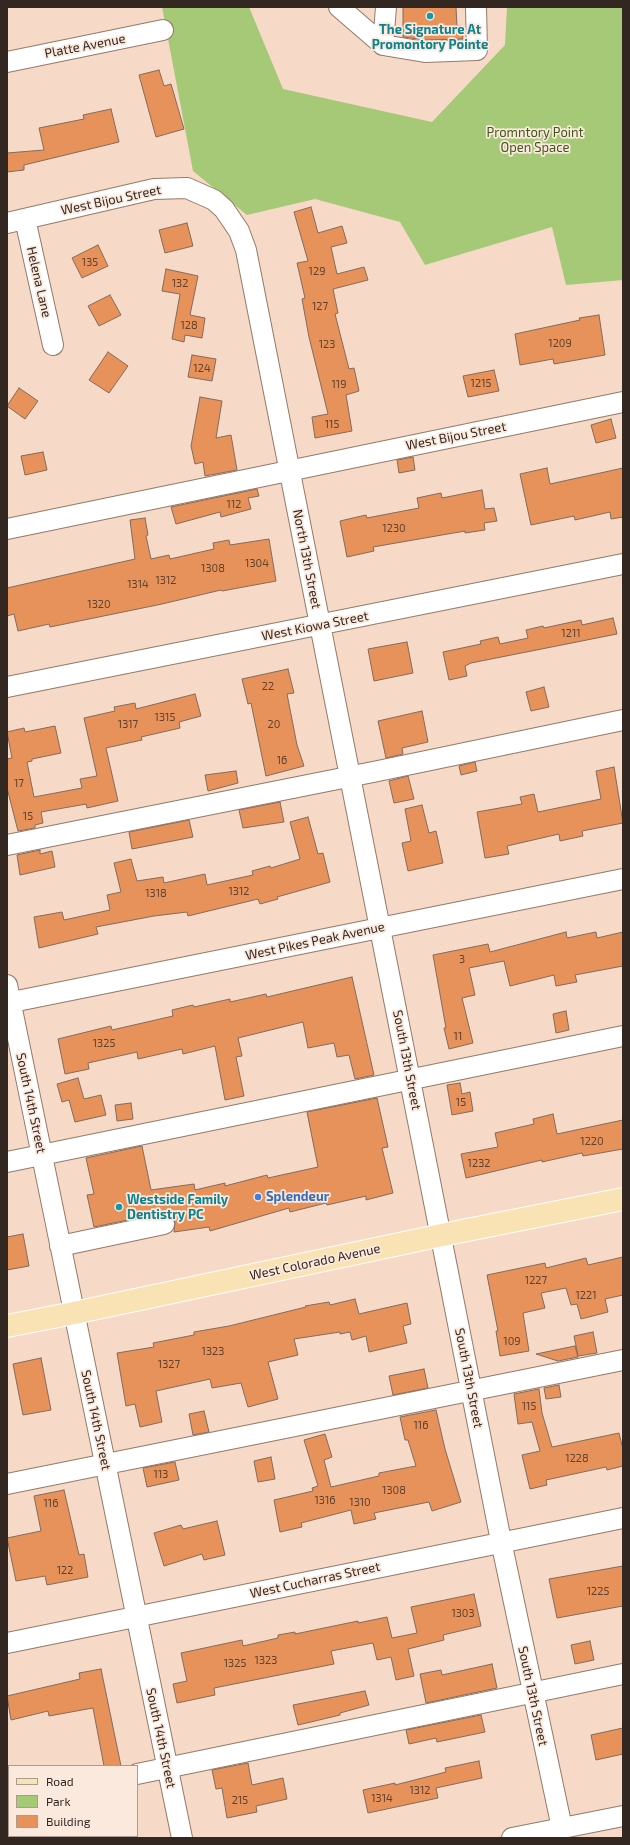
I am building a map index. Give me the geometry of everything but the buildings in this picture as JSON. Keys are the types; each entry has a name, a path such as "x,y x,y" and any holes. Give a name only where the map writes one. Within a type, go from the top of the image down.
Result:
{"main road":[{"name":"West Colorado Avenue","path":"7,1326 442,1235 623,1199"}],"street":[{"path":"339,7 383,45 425,52 477,50 476,7"},
{"path":"383,45 386,7"},
{"name":"Platte Avenue","path":"7,62 163,30"},
{"name":"West Bijou Street","path":"16,221 154,189 187,188 214,200"},
{"name":"North 13th Street","path":"214,200 233,220 246,250 319,625 381,927"},
{"name":"Helena Lane","path":"16,221 53,345"},
{"name":"West Bijou Street","path":"7,529 623,402"},
{"name":"West Kiowa Street","path":"7,687 623,564"},
{"path":"7,845 350,777 623,720"},
{"name":"West Pikes Peak Avenue","path":"8,997 381,927 623,879"},
{"name":"South 13th Street","path":"381,927 501,1541 562,1828"},
{"name":"South 14th Street","path":"8,997 42,1155 182,1838"},
{"path":"7,1162 623,1036"},
{"path":"60,1246 164,1224"},
{"path":"7,1484 623,1360"},
{"name":"West Cucharras Street","path":"7,1643 136,1618 501,1541 623,1518"},
{"path":"138,1774 623,1674"},
{"path":"512,1838 623,1816"}],"green space":[{"name":"Promntory Point Open Space","path":"162,7 249,7 283,89 432,122 505,45 507,7 623,7 623,280 566,285 552,227 425,265 400,222 315,199 247,215 193,171"}],"place":[{"name":"The Signature At Promontory Pointe","path":"430,16"},
{"name":"Splendeur","path":"258,1197"},
{"name":"Westside Family Dentistry PC","path":"119,1207"}]}
